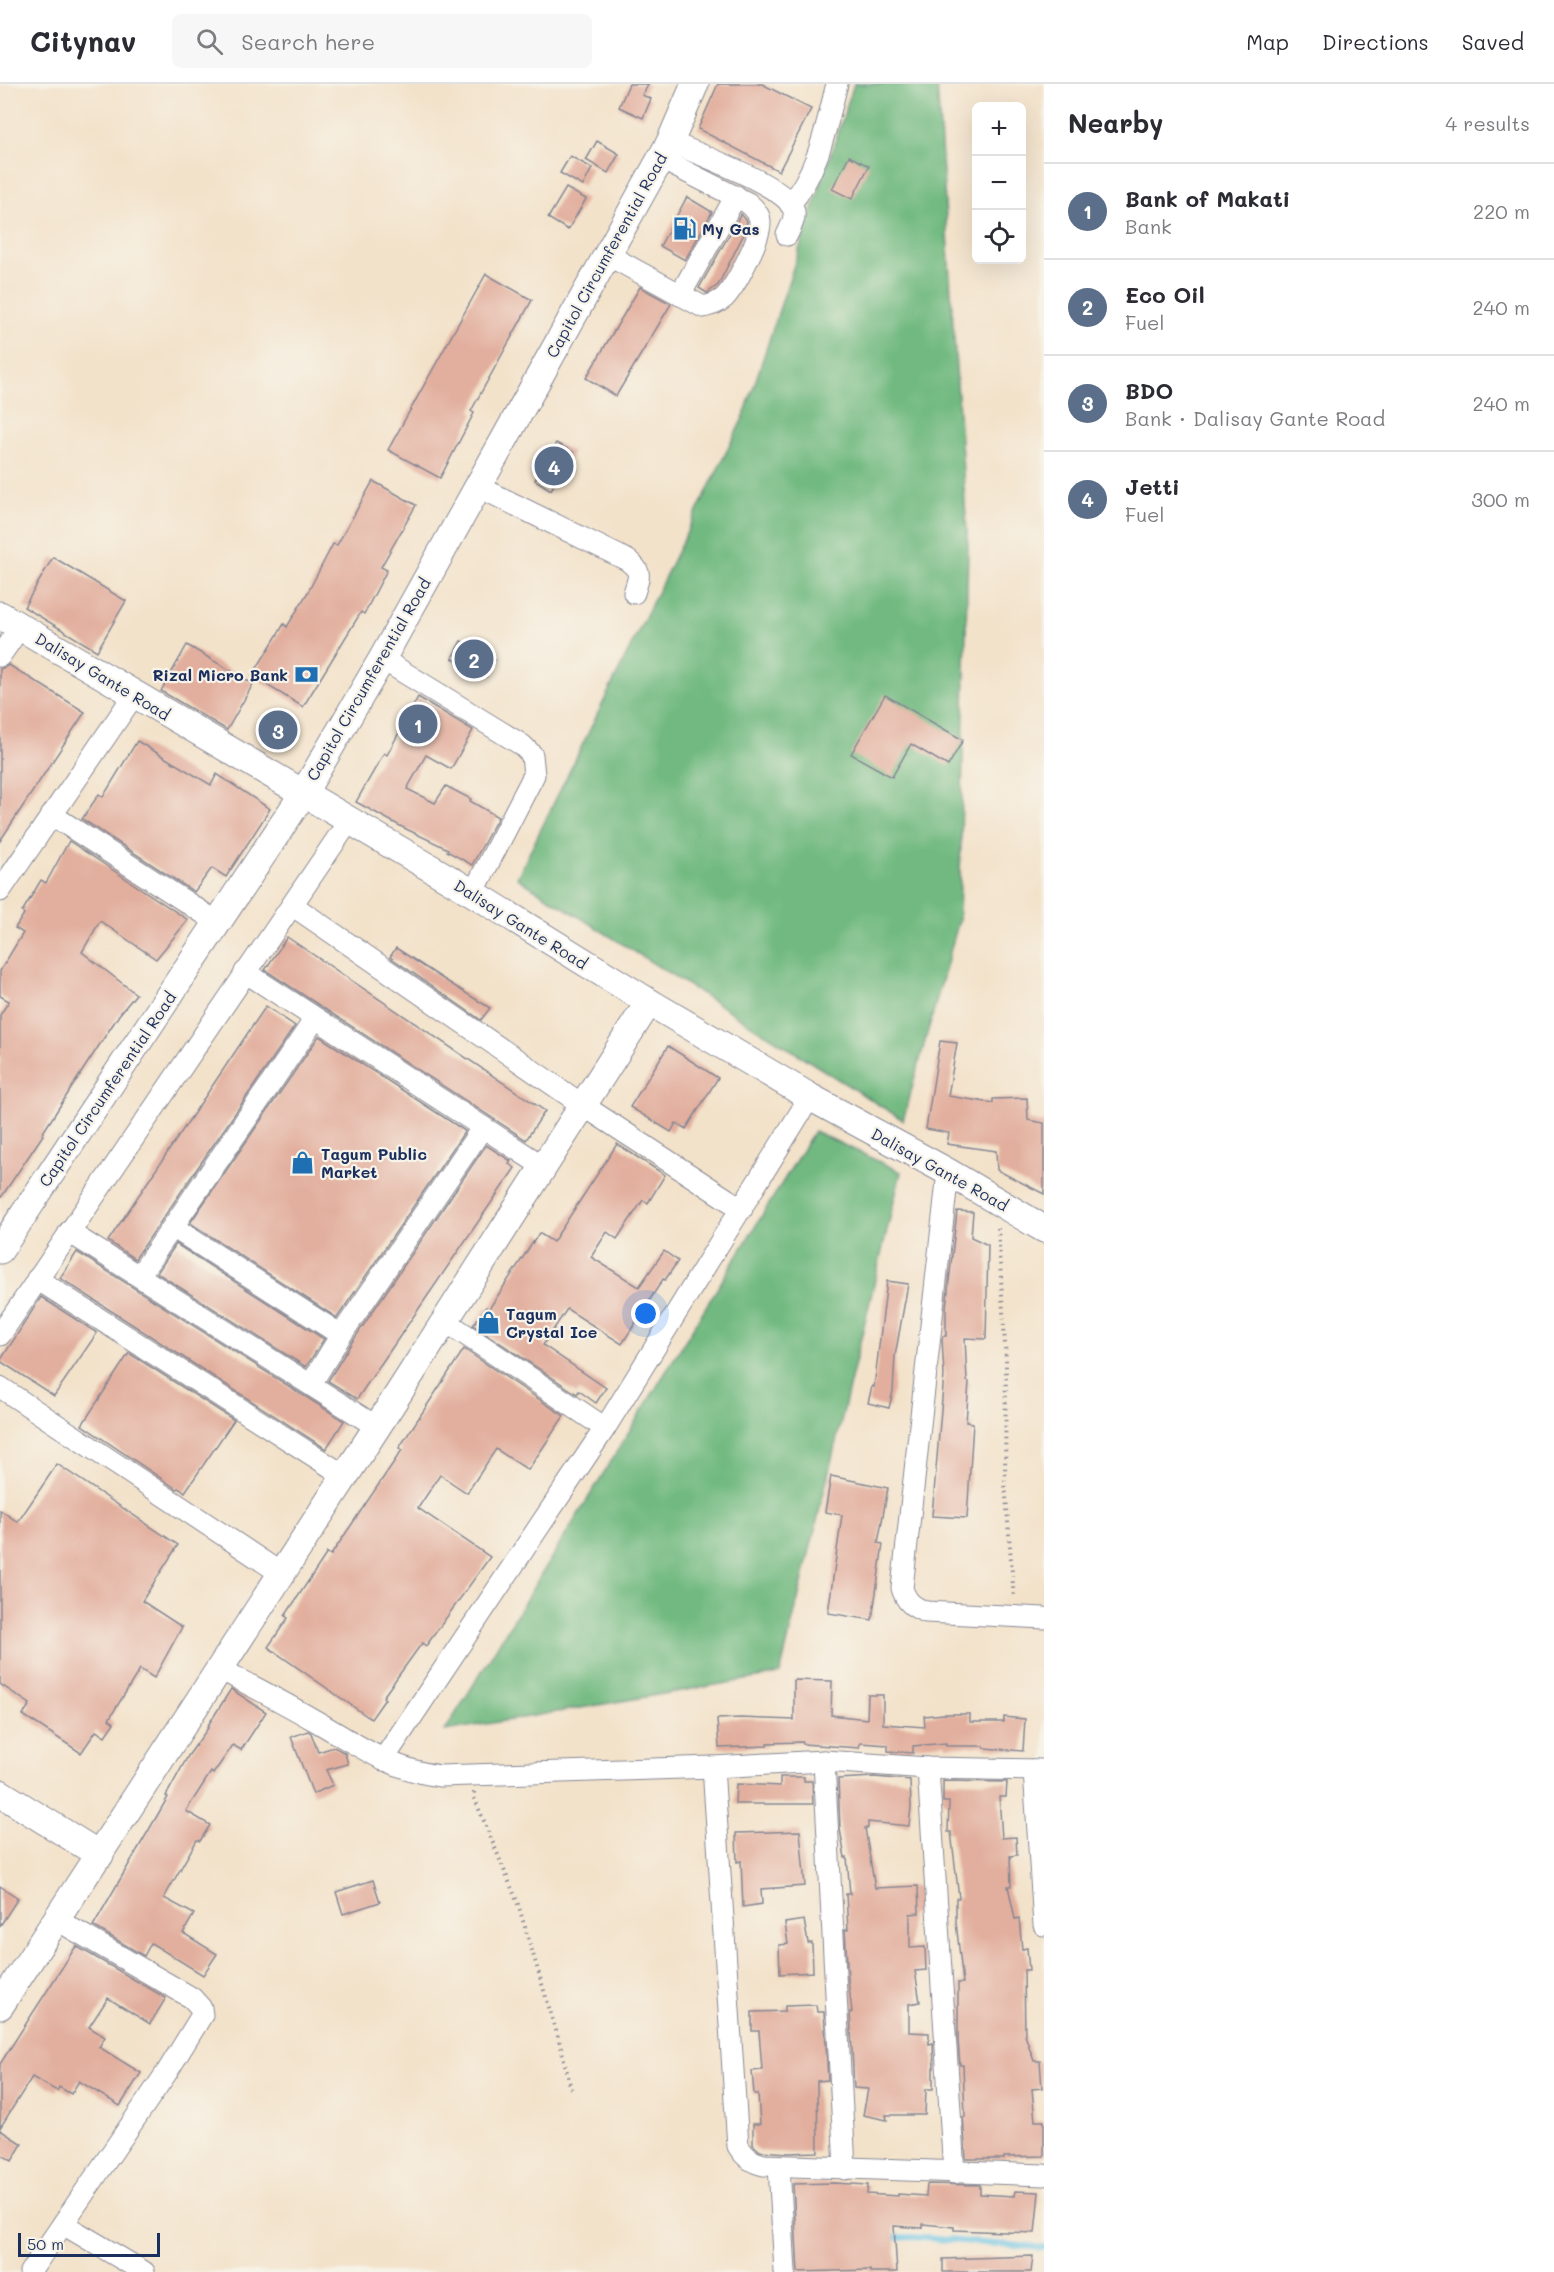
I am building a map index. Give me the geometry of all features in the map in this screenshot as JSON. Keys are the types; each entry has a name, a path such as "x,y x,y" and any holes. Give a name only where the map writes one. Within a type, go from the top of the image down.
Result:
{"main road":[{"name":"Capitol Circumferential Road","path":"4,1235 303,794 382,659 666,150 695,84"},
{"name":"Dalisay Gante Road","path":"10,621 473,893 649,1002 810,1097 948,1172 1044,1228"},
{"path":"0,2006 446,1321 649,1002"},
{"path":"0,1793 100,1855"}],"street":[{"path":"790,204 800,192 818,156 837,84"},
{"path":"606,254 703,307 715,305 725,297 749,257 760,222 756,211 748,203 666,150"},
{"path":"666,150 772,188 793,209 794,216 787,235"},
{"path":"680,295 736,196"},
{"path":"477,486 627,560 636,567 639,575 634,593"},
{"path":"0,656 10,621"},
{"path":"382,659 522,745 532,755 534,775 473,893"},
{"path":"0,891 134,694"},
{"path":"52,815 218,922"},
{"path":"0,1335 349,821"},
{"path":"292,905 584,1106 742,1209"},
{"path":"245,972 544,1167"},
{"path":"139,1276 174,1228 315,1018"},
{"path":"383,1760 605,1428 810,1097"},
{"path":"311,1384 341,1335 483,1127"},
{"path":"948,1172 902,1588 905,1599 915,1608 926,1611 1044,1618"},
{"path":"174,1228 341,1335"},
{"path":"69,1232 377,1427"},
{"path":"37,1279 345,1476"},
{"path":"446,1321 605,1428"},
{"path":"0,1387 282,1574"},
{"path":"220,1670 270,1695 383,1760 417,1773 440,1776 824,1761 928,1768 1039,1770 1044,1926"},
{"path":"824,1761 845,2169"},
{"path":"713,1767 738,2146 744,2155 752,2162 779,2166 1044,2175"},
{"path":"928,1768 954,2173"},
{"path":"30,2272 173,2062 202,2015 201,2008 192,1998 57,1920"},
{"path":"779,2166 784,2272"},
{"path":"63,2224 144,2272"}],"path":[{"path":"997,1201 1006,1361 1005,1484 1016,1617"},
{"path":"474,1776 474,1797 517,1902 559,2038 571,2089"}],"green space":[{"path":"854,84 937,84 968,547 959,920 903,1120 517,878 744,416"},
{"path":"814,1131 901,1172 780,1674 445,1731"}],"building":[{"path":"629,84 649,84 642,95 651,99 643,118 619,107"},
{"path":"718,84 762,84 811,109 779,171 698,129"},
{"path":"597,141 619,154 608,173 586,160"},
{"path":"570,156 592,168 583,186 560,173"},
{"path":"849,156 869,166 852,199 832,189"},
{"path":"566,188 586,199 568,230 548,218"},
{"name":"My Gas","path":"687,197 712,212 685,260 660,246"},
{"path":"741,214 747,221 744,234 718,285 707,293 699,288"},
{"path":"486,274 532,300 471,411 474,413 440,478 388,450"},
{"path":"640,287 671,304 616,396 586,378"},
{"path":"556,443 573,452 551,490 535,480"},
{"path":"373,481 416,505 381,567 387,570 364,614 361,612 303,707 252,676 284,624 287,627 333,544 337,545"},
{"path":"53,557 126,601 97,651 24,607"},
{"path":"461,641 495,660 486,677 452,658"},
{"path":"187,645 253,684 227,730 161,691"},
{"path":"9,665 85,712 0,841 0,669"},
{"path":"885,695 963,740 948,766 911,744 892,777 851,754"},
{"path":"418,697 473,730 451,769 426,755 407,789 435,803 446,786 498,817 472,865 447,851 448,849 356,802 384,753 387,755"},
{"path":"137,741 211,785 217,774 270,809 226,877 212,868 194,892 82,819 99,794 103,797"},
{"path":"69,841 188,920 156,959 100,921 82,952 136,994 119,1015 0,1199 0,1015 9,1001 0,996 0,971 23,933 15,928 24,914 22,912 41,880 46,883"},
{"path":"287,937 545,1111 526,1140 265,970"},
{"path":"396,948 490,1008 481,1020 390,957"},
{"path":"266,1006 295,1026 135,1259 108,1241"},
{"path":"319,1036 465,1131 337,1318 190,1223"},
{"path":"940,1041 957,1043 948,1096 993,1103 993,1099 1027,1098 1028,1120 1044,1123 1044,1194 997,1170 996,1151 947,1144 949,1133 926,1129"},
{"path":"668,1046 718,1078 686,1129 676,1123 671,1132 630,1107"},
{"path":"617,1144 665,1175 648,1203 643,1200 617,1239 607,1232 591,1257 639,1287 664,1251 678,1261 665,1280 663,1279 622,1344 567,1309 543,1345 606,1388 596,1403 579,1391 577,1394 473,1325 486,1307 489,1309 539,1233 553,1242"},
{"path":"486,1145 511,1161 509,1164 515,1168 357,1399 328,1381"},
{"path":"957,1211 973,1212 971,1237 988,1245 986,1339 965,1338 967,1381 969,1382 966,1422 973,1423 967,1518 932,1516 944,1375 942,1339 946,1336 946,1308"},
{"path":"176,1244 324,1339 306,1367 157,1273"},
{"path":"77,1252 344,1421 326,1449 60,1278"},
{"path":"887,1281 908,1284 895,1356 893,1391 889,1408 868,1403 872,1386 874,1387"},
{"path":"41,1297 97,1333 54,1396 0,1361"},
{"path":"464,1349 564,1416 528,1470 496,1449 467,1493 440,1475 418,1508 490,1557 426,1646 422,1643 383,1697 385,1699 371,1719 268,1647 288,1618 285,1616 327,1553 331,1555 402,1450 399,1448"},
{"path":"129,1353 234,1420 185,1492 177,1489 82,1425"},
{"path":"57,1464 178,1545 142,1601 182,1627 154,1678 140,1669 109,1719 114,1723 105,1736 96,1731 81,1753 23,1715 30,1704 0,1684 0,1510 18,1522"},
{"path":"831,1476 888,1488 878,1543 883,1544 872,1620 828,1613 842,1515 825,1512"},
{"path":"794,1680 832,1681 831,1715 867,1719 868,1695 883,1695 883,1724 925,1727 924,1716 944,1714 970,1714 970,1722 1004,1722 1004,1717 1025,1719 1023,1751 984,1748 984,1746 946,1746 946,1743 913,1746 913,1753 888,1751 888,1745 860,1743 859,1748 803,1744 803,1742 719,1748 717,1719 794,1720"},
{"path":"231,1689 266,1712 241,1750 233,1745 213,1774 211,1772 186,1811 210,1825 200,1841 197,1840 164,1898 194,1914 183,1933 217,1954 203,1975 151,1943 144,1956 93,1926 168,1797 166,1796 188,1756"},
{"path":"308,1731 311,1733 318,1752 334,1747 345,1753 348,1764 326,1770 333,1785 313,1794 291,1737"},
{"path":"780,1777 804,1777 804,1781 812,1781 813,1804 735,1804 736,1784 780,1786"},
{"path":"874,1777 910,1780 909,1826 868,1822 868,1828 865,1828 875,1888 918,1886 919,1913 910,1914 910,1948 925,1947 926,1970 915,1971 920,2002 909,2004 909,2032 929,2033 929,2044 933,2043 934,2068 933,2089 926,2089 925,2115 886,2115 887,2120 863,2115 868,2089 854,2088 850,2012 852,2012 845,1930 848,1930 846,1894 850,1894 847,1857 845,1858 840,1829 838,1779"},
{"path":"943,1781 1007,1782 1006,1797 999,1797 1002,1838 1016,1837 1017,1855 1010,1856 1011,1886 1008,1886 1015,1919 1019,1918 1022,1949 1027,1948 1029,1970 1024,1970 1025,2035 1034,2061 1040,2061 1042,2088 1032,2089 1035,2121 1044,2121 1044,2156 966,2159 963,2065 960,2065 958,2040 958,1983 963,1983 956,1922 956,1898 959,1898 951,1832 948,1832 949,1802 943,1802"},
{"path":"800,1831 805,1886 761,1889 762,1904 743,1907 741,1861 737,1862 736,1833"},
{"path":"373,1880 380,1902 343,1914 336,1892"},
{"path":"0,1886 18,1898 0,1926"},
{"path":"804,1920 808,1943 812,1943 813,1972 780,1974 779,1945 788,1944 785,1923"},
{"path":"76,1946 166,1998 150,2024 108,1998 89,2027 105,2037 99,2047 141,2073 120,2106 79,2081 71,2094 59,2087 57,2091 32,2077 0,2128 0,2064"},
{"path":"816,2005 817,2012 824,2012 828,2080 817,2081 818,2152 760,2151 753,2145 753,2124 760,2124 758,2094 754,2094 752,2071 762,2070 759,2031 752,2031 752,2012 785,2011 785,2006"},
{"path":"0,2130 22,2144 12,2161 0,2154"},
{"path":"793,2184 868,2185 867,2194 898,2196 898,2194 926,2196 927,2184 980,2185 980,2194 1014,2196 1015,2191 1039,2192 1035,2233 954,2230 954,2227 923,2224 923,2228 894,2226 897,2272 870,2272 870,2270 798,2272"},
{"path":"1033,2256 1031,2272 943,2272 943,2259"}],"waterway":[{"path":"889,2238 912,2237 1044,2248"}],"place":[{"name":"My Gas","path":"684,228"},
{"name":"Jetti","path":"554,466"},
{"name":"Eco Oil","path":"474,659"},
{"name":"Rizal Micro Bank","path":"306,674"},
{"name":"Bank of Makati","path":"418,724"},
{"name":"BDO","path":"278,730"},
{"name":"Tagum Public Market","path":"303,1162"},
{"name":"Tagum Crystal Ice","path":"488,1322"}]}
